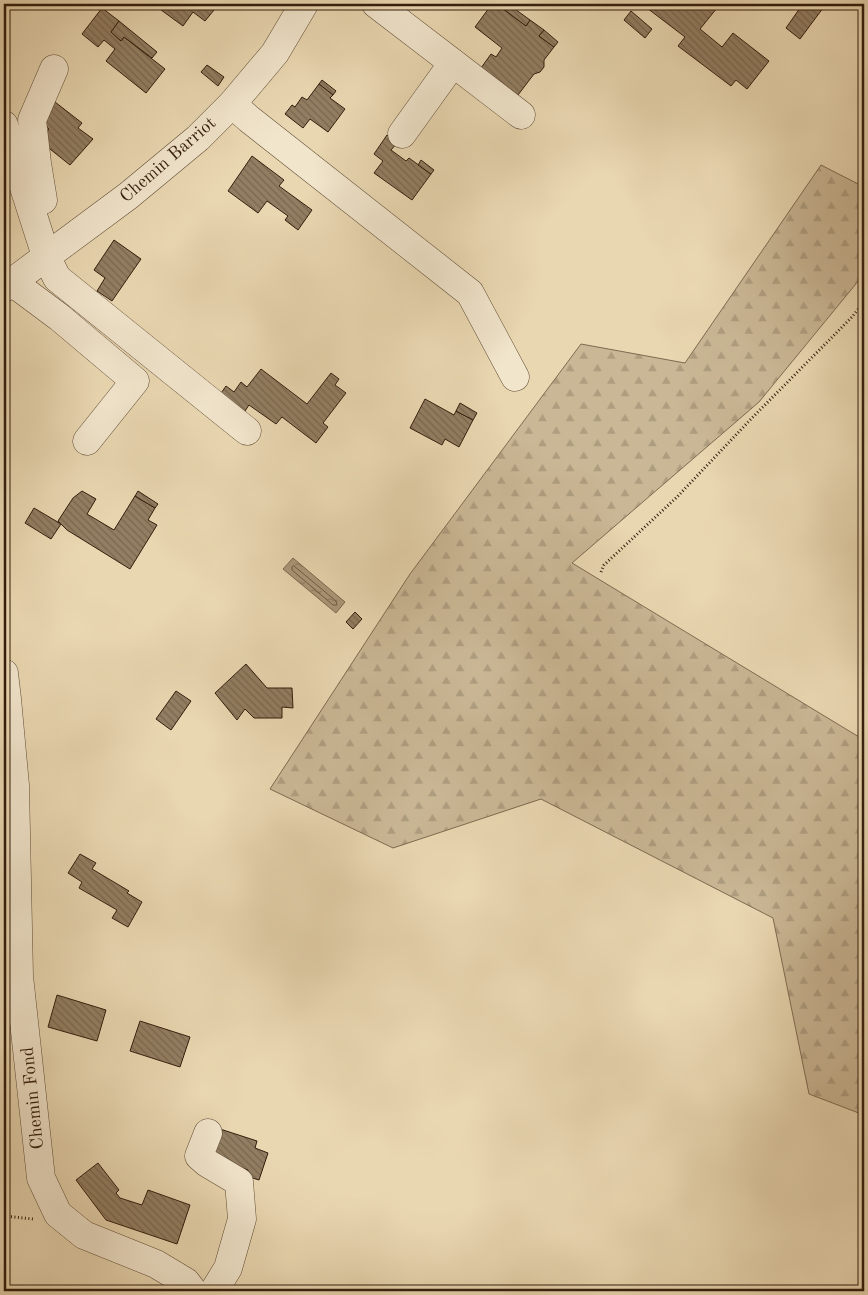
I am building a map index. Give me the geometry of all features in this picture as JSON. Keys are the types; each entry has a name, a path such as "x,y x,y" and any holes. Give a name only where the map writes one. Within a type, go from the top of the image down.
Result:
{"street":[{"name":"Chemin Barriot","path":"8,285 44,249 128,196 198,138 232,104 275,52 304,4"},
{"path":"376,4 521,115"},
{"path":"402,134 453,63"},
{"path":"44,249 45,215 36,163 32,120 54,69"},
{"path":"232,104 470,292 515,377"},
{"path":"4,125 44,249 57,278 248,431"},
{"path":"8,285 59,317 135,381 87,441"},
{"name":"Chemin Fond","path":"4,673 15,786 19,976 41,1178 58,1214 84,1235 156,1264 186,1282 193,1291"},
{"path":"208,1133 199,1156 207,1163 239,1182 242,1219 228,1268 214,1291"}],"path":[{"path":"602,572 604,565 677,497 864,302"}],"green space":[{"path":"821,165 864,187 864,274 759,402 572,563 864,740 864,1115 809,1094 773,918 541,799 393,848 270,789 410,574 581,344 685,363"}],"water":[{"path":"293,558 345,602 336,613 283,569"}],"building":[{"path":"153,4 219,4 205,21 193,12 183,26"},
{"path":"492,4 499,4 526,26 530,20 544,30 539,36 554,47 544,60 544,67 540,72 534,74 518,95 481,68 491,54 496,57 502,48 475,27"},
{"path":"499,4 508,4 530,20 526,26"},
{"path":"651,4 711,4 717,8 700,29 722,47 733,33 769,61 747,89 736,80 731,86 678,46 685,37 647,8"},
{"path":"794,4 826,4 800,39 786,28 800,8"},
{"path":"102,8 119,21 111,32 121,41 124,37 165,69 146,93 106,61 115,49 104,40 98,47 82,34"},
{"path":"631,11 652,29 645,38 624,20"},
{"path":"119,21 157,52 152,58 124,37 121,41 111,32"},
{"path":"544,30 558,42 554,47 539,36"},
{"path":"207,65 224,77 218,86 201,72"},
{"path":"322,80 336,91 333,95 319,84"},
{"path":"319,84 333,95 330,98 345,109 328,132 310,119 303,128 285,114 292,105 295,107 302,97 307,100"},
{"path":"55,102 82,123 78,128 93,139 70,165 40,141 49,129 40,122"},
{"path":"387,135 397,143 391,150 406,161 409,158 431,174 412,200 374,173 383,161 374,154"},
{"path":"252,156 284,180 279,186 312,210 298,230 285,220 288,216 267,201 258,213 228,191"},
{"path":"421,160 434,170 431,174 418,165"},
{"path":"114,240 141,259 112,301 97,291 105,278 94,270"},
{"path":"261,369 307,404 331,373 339,379 335,385 346,393 323,423 328,427 316,443 282,417 276,424 249,405 243,414 219,396 226,386 234,392 241,382 247,387"},
{"path":"425,399 454,415 456,411 473,420 459,447 445,439 442,445 410,428"},
{"path":"460,403 477,413 473,420 456,411"},
{"path":"82,491 96,499 87,514 114,530 135,496 155,508 148,520 157,525 130,569 67,530 58,521 73,498"},
{"path":"138,491 158,504 155,508 135,496"},
{"path":"34,508 61,524 51,539 25,523"},
{"path":"355,612 362,619 353,629 346,622"},
{"path":"246,664 267,688 292,688 293,708 282,707 282,718 254,718 245,709 237,720 215,693"},
{"path":"176,691 191,701 171,730 156,719"},
{"path":"80,854 96,863 92,869 129,891 127,893 142,902 128,927 112,918 117,910 79,888 82,882 68,873"},
{"path":"57,995 106,1010 97,1041 48,1027"},
{"path":"140,1021 190,1037 180,1067 130,1051"},
{"path":"217,1128 257,1141 255,1148 268,1153 259,1180 246,1176 248,1170 208,1156"},
{"path":"98,1163 119,1190 116,1193 120,1198 142,1205 148,1190 190,1205 177,1244 106,1220 76,1180"}]}
